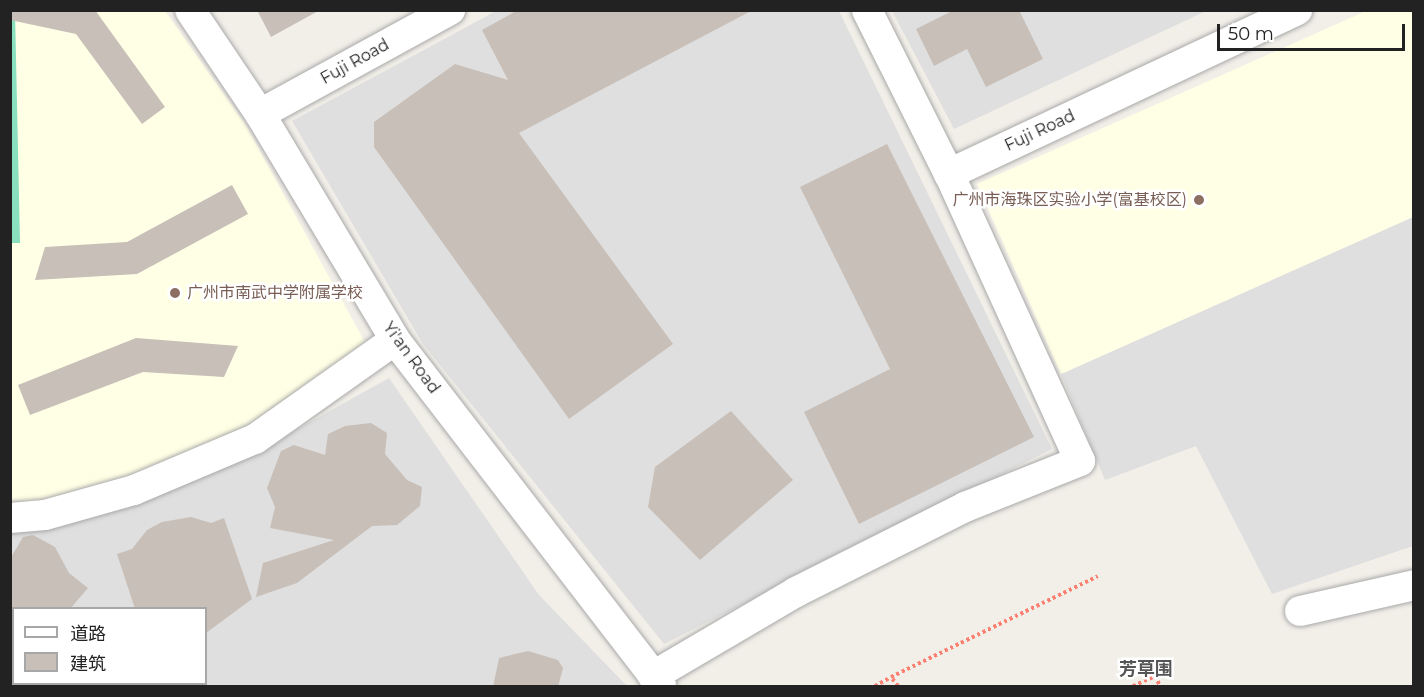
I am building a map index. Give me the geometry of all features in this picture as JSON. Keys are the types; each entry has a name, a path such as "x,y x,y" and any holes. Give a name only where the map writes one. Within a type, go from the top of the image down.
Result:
{"street":[{"name":"Yi'an Road","path":"190,10 261,114 395,340 657,681"},
{"name":"Fuji Road","path":"261,114 450,10"},
{"path":"657,681 796,592 954,512 1080,461 949,174 867,10"},
{"name":"Fuji Road","path":"949,174 1297,10"},
{"path":"10,518 45,515 134,490 255,439 395,340"},
{"path":"1300,611 1413,585"}],"path":[{"path":"875,687 891,677 1098,576"},
{"path":"1133,687 1155,676 1160,687"},
{"path":"891,677 898,687"}],"shaded area":[{"name":"广州市南武中学附属学校","path":"11,11 165,11 245,124 366,344 252,428 68,500 11,504"},
{"path":"496,11 839,11 1052,449 664,644 423,344 292,121"},
{"path":"892,11 1206,11 954,129"},
{"name":"广州市海珠区实验小学(富基校区)","path":"1366,11 1413,11 1413,217 1061,374 977,184"},
{"path":"1413,217 1413,546 1272,594 1196,446 1105,480 1061,374"},
{"path":"389,378 539,595 627,686 11,686 10,529 85,520 245,458"}],"green space":[{"path":"10,11 15,11 20,243 11,243"}],"building":[{"path":"10,10 95,10 165,107 142,124 76,34 10,20"},
{"path":"257,10 320,10 271,37"},
{"path":"518,10 753,10 519,133 673,344 569,419 374,147 374,122 455,64 508,80 482,30"},
{"path":"954,10 1019,10 1043,59 986,87 967,49 934,66 916,29"},
{"path":"887,144 1034,437 859,524 804,412 890,369 800,187"},
{"path":"232,185 248,214 137,274 35,280 45,247 127,242"},
{"path":"136,338 238,346 224,377 143,372 30,415 18,385"},
{"path":"731,411 793,480 700,560 648,507 655,467"},
{"path":"371,423 387,433 385,454 407,480 422,487 420,506 397,525 372,526 297,583 256,597 263,563 334,540 270,528 275,507 267,488 281,451 294,445 325,455 328,434 345,426"},
{"path":"191,517 211,523 224,518 252,599 207,632 207,607 134,607 117,554 132,549 147,530 162,522"},
{"path":"33,535 55,547 69,573 88,588 72,607 12,607 10,609 10,559 23,537"},
{"path":"528,651 558,660 563,668 558,687 493,687 499,658"}],"place":[{"name":"广州市海珠区实验小学(富基校区)","path":"1199,200"},
{"name":"广州市南武中学附属学校","path":"175,293"}],"district":[{"name":"芳草围","path":"1146,669"}]}
